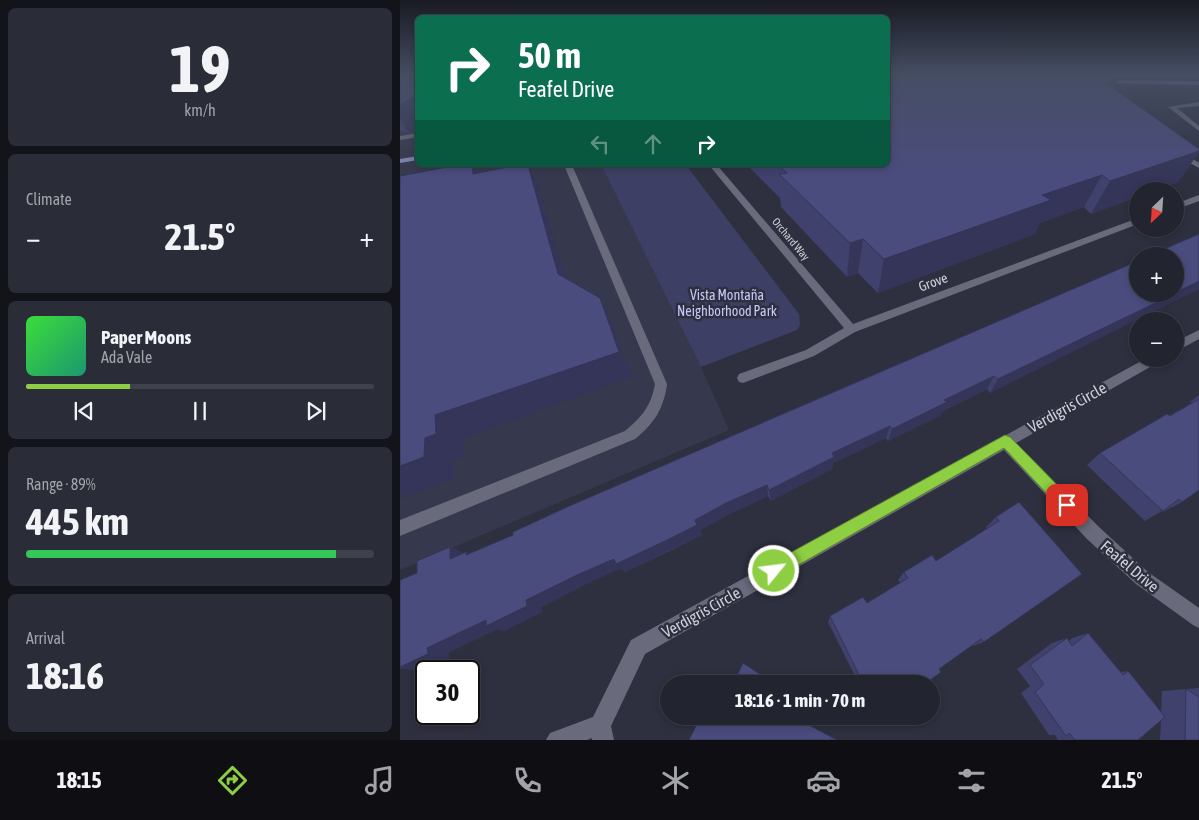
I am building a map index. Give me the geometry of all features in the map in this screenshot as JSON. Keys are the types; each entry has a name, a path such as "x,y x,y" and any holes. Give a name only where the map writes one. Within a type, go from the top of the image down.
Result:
{"main road":[{"path":"400,161 415,158"}],"street":[{"path":"1174,110 1199,129"},
{"path":"400,138 415,136"},
{"path":"1174,151 1199,166"},
{"path":"400,528 630,435 647,422 659,400 661,384 569,167"},
{"name":"Orchard Way","path":"715,167 851,329"},
{"path":"1184,204 1199,198"},
{"name":"Grove","path":"743,378 810,352 851,329 1129,224"},
{"path":"1184,343 1199,334"},
{"name":"Verdigris Circle","path":"557,740 601,733 638,647 1140,367"},
{"name":"Feafel Drive","path":"1005,441 1093,533 1142,578 1199,619"}],"shaded area":[{"path":"400,110 415,110 415,167 602,167 701,367 729,430 400,570"}],"green space":[{"name":"Vista Montaña Neighborhood Park","path":"602,167 688,167 799,314 800,325 797,330 701,367"}],"building":[{"path":"890,110 1143,110 1199,149 1199,151 1110,181 1102,175 1042,195 1051,200 884,259 863,239 850,243 779,174 787,173 780,167 890,167"},
{"path":"447,167 472,167 473,174 508,167 529,167 558,274 600,298 619,352 435,415 436,434 425,438 424,457 400,466 400,176"},
{"path":"1199,234 1199,281 1184,288 1184,247 1169,247"},
{"path":"1129,265 1129,302 1157,302 1137,312 1129,312 1129,316 998,379 994,376 944,400 947,402 892,429 890,426 832,453 834,457 769,490 767,485 726,503 695,520 697,525 616,564 614,559 579,574 526,600 527,606 486,626 486,620 427,648 428,654 400,667 400,580 417,573 417,561 450,547 450,559 466,552 466,555 513,535 513,532"},
{"path":"1199,399 1199,490 1182,502 1179,499 1163,511 1100,453 1167,414 1170,416"},
{"path":"1019,502 1082,574 984,642 981,639 939,669 941,672 937,675 859,675 830,616 863,597 867,603 908,578 904,572 932,555 936,561 999,521 996,517"},
{"path":"1088,633 1123,675 1128,671 1165,717 1138,740 1075,740 1069,733 1066,736 1035,692 1044,684 1030,665 1067,638 1072,646"},
{"path":"743,663 761,675 737,675"},
{"path":"1186,689 1199,697 1199,740 1185,740"},
{"path":"696,725 809,725 837,740 689,740"}],"route":[{"path":"774,571 1005,441 1067,505"}]}
